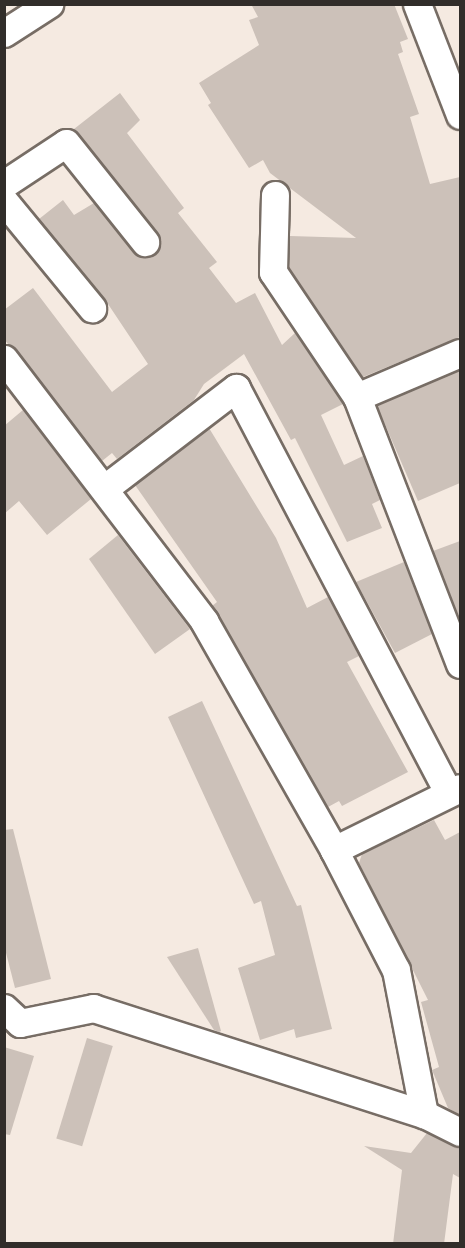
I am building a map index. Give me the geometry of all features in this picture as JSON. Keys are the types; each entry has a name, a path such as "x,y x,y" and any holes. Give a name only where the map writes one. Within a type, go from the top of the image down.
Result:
{"street":[{"path":"4,33 49,4"},
{"path":"417,4 460,115"},
{"path":"4,184 66,143 145,242"},
{"path":"275,195 273,272 357,397 460,664"},
{"path":"4,201 92,308"},
{"path":"357,397 460,353"},
{"path":"4,359 105,488 204,621 334,850 396,970 424,1114"},
{"path":"105,488 236,388 454,790 334,850"},
{"path":"4,1008 20,1023 93,1008 424,1114 460,1132"}],"building":[{"path":"251,4 394,4 408,39 400,42 403,52 398,54 419,114 410,117 430,184 460,177 460,337 363,377 289,267 290,236 356,238 270,173 263,160 249,168 208,105 211,103 199,83 259,45 249,20 258,17"},
{"path":"120,93 140,120 127,133 184,208 178,213 217,262 209,268 236,303 255,293 282,345 295,333 343,404 321,415 344,465 363,456 380,500 372,504 382,528 347,542 295,438 291,440 244,354 204,384 194,400 117,459 112,453 102,461 4,339 4,310 33,288 112,392 148,364 104,298 39,219 63,200 74,215 94,203 139,256 148,257 159,248 157,232 74,129"},
{"path":"460,370 460,483 418,501 377,406"},
{"path":"23,410 91,499 47,535 19,501 4,514 4,426"},
{"path":"209,428 276,538 307,608 328,597 359,656 347,662 408,772 342,806 339,801 328,807 212,606 217,602 135,485"},
{"path":"118,535 190,629 155,654 89,559"},
{"path":"460,541 460,619 433,551"},
{"path":"404,562 432,634 395,653 356,582"},
{"path":"202,701 297,906 301,905 332,1029 296,1038 294,1029 260,1040 238,968 275,955 261,901 254,904 168,717"},
{"path":"434,820 445,840 460,832 460,1115 448,1108 432,1070 439,1067 421,1002 428,1000 359,863 362,854"},
{"path":"13,829 51,979 15,988 4,945 4,830"},
{"path":"198,948 221,1031 219,1032 214,1030 167,957"},
{"path":"87,1038 113,1046 82,1146 56,1138"},
{"path":"4,1047 34,1056 10,1135 4,1134"},
{"path":"427,1133 460,1149 460,1178 453,1174 444,1244 393,1244 402,1170 364,1146 411,1153"}]}
